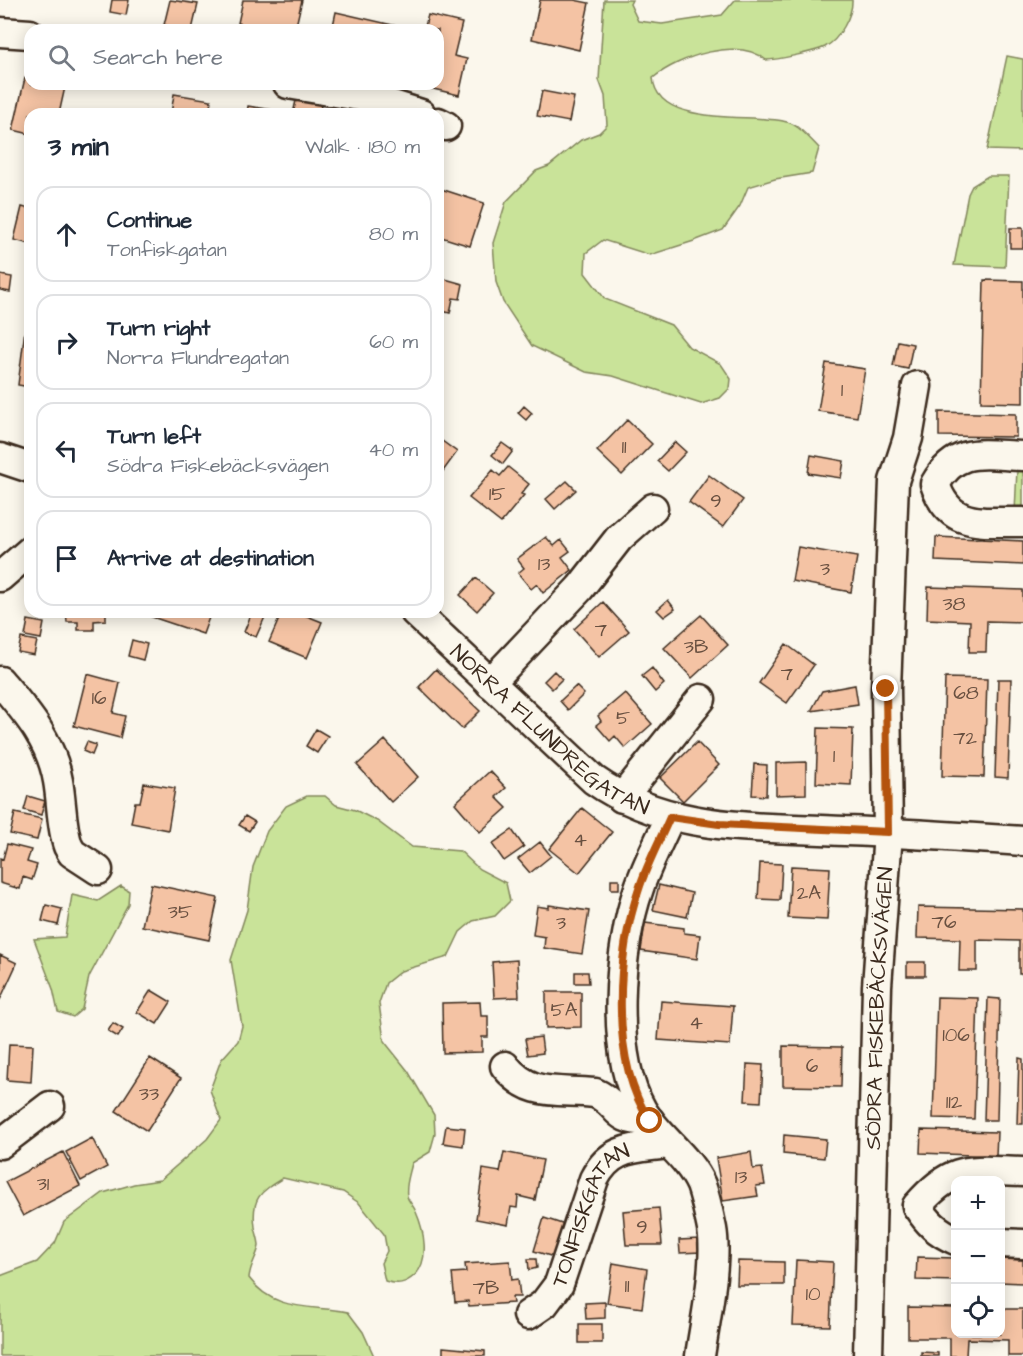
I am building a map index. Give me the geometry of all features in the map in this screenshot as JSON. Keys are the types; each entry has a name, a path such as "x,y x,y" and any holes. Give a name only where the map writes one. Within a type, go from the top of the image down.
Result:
{"street":[{"path":"0,32 24,34"},
{"path":"324,90 371,98 400,108"},
{"name":"SÖDRA FISKEBÄCKSVÄGEN","path":"868,1356 877,986 888,832 886,689 894,481 908,438 917,386"},
{"path":"1023,456 967,454 954,460 943,470 935,484 940,500 951,513 964,520 1023,522"},
{"path":"0,458 24,466"},
{"path":"894,481 935,484"},
{"path":"490,682 580,588 625,531 653,508"},
{"path":"0,577 24,556"},
{"name":"NORRA FLUNDREGATAN","path":"421,618 581,769 622,798 670,817 719,824 1023,841"},
{"path":"0,681 30,716 48,747 58,783 68,846 72,853 98,870"},
{"path":"622,798 701,699"},
{"name":"TONFISKGATAN","path":"670,817 639,887 630,918 622,989 621,1023 627,1069 633,1089 650,1121 690,1168 700,1184 712,1232 712,1264 700,1356"},
{"path":"505,1066 517,1081 530,1087 595,1093 603,1096 622,1117 631,1121 650,1121"},
{"path":"0,1144 50,1106"},
{"name":"TONFISKGATAN","path":"528,1314 544,1304 559,1284 590,1190 601,1165 608,1157 624,1150 668,1144"},
{"path":"872,1205 918,1206 946,1178 964,1171 1023,1172"},
{"path":"918,1206 927,1221 941,1234 951,1238"},
{"path":"1005,1243 1023,1244"}],"green space":[{"path":"604,0 632,0 630,4 638,21 662,24 722,15 735,0 852,0 850,13 844,26 835,39 825,47 766,60 754,53 740,50 709,52 677,63 653,78 659,94 671,105 688,112 772,119 796,126 819,148 812,173 775,179 748,187 740,206 723,230 694,241 650,255 603,240 586,253 585,273 605,299 671,325 689,347 721,364 731,379 730,388 720,398 701,404 613,376 586,372 532,346 503,302 496,282 493,243 506,202 536,171 549,166 581,140 599,133 607,125 605,96 599,80"},
{"path":"1007,56 1023,59 1023,151 987,150"},
{"path":"988,176 1009,176 1005,267 954,265 968,194 972,186"},
{"path":"1017,469 1023,470 1023,512 1015,512"},
{"path":"307,796 325,796 336,805 355,810 377,821 412,847 460,851 479,869 506,883 510,901 495,916 473,921 460,932 448,957 401,971 386,983 379,1003 384,1041 408,1071 434,1115 435,1134 430,1152 412,1163 408,1179 408,1198 419,1219 424,1245 423,1261 415,1275 401,1283 385,1281 381,1263 387,1251 384,1234 359,1203 343,1192 283,1178 268,1187 256,1202 254,1217 259,1246 249,1278 259,1289 281,1302 348,1312 363,1332 374,1356 0,1356 0,1276 37,1262 55,1243 64,1222 103,1193 134,1184 160,1180 207,1139 221,1120 210,1090 221,1060 238,1041 242,1026 231,960 247,910 253,867 267,831 286,806"},
{"path":"121,886 129,891 128,904 89,977 82,1009 73,1017 58,1012 53,989 34,939 65,937 72,895 98,901"}],"building":[{"path":"112,0 129,0 126,15 110,12"},
{"path":"170,0 198,4 193,24 164,24"},
{"path":"243,0 302,0 296,24 238,23"},
{"path":"540,0 574,0 589,3 579,50 532,39"},
{"path":"336,12 388,24 333,24"},
{"path":"428,15 462,23 454,56 467,59 459,95 438,90 444,90 444,24 426,24"},
{"path":"24,82 24,90 64,90 60,108 24,108 24,133 13,130"},
{"path":"542,91 574,97 569,122 537,116"},
{"path":"174,94 211,100 210,108 172,108"},
{"path":"297,96 322,101 320,108 294,108"},
{"path":"444,190 484,203 470,246 444,238"},
{"path":"22,207 24,208 24,242 14,240"},
{"path":"1010,228 1023,228 1023,248 1010,248"},
{"path":"0,275 12,277 10,292 0,290"},
{"path":"444,279 463,284 460,299 453,298 450,313 444,312"},
{"path":"984,280 1023,281 1023,403 981,402"},
{"path":"24,338 24,386 18,385"},
{"path":"898,341 913,344 908,369 893,366"},
{"path":"826,363 865,369 857,417 818,411"},
{"path":"524,406 532,413 526,420 518,413"},
{"path":"939,412 1016,414 1016,437 939,436"},
{"path":"627,420 652,444 622,475 597,451"},
{"path":"444,442 457,452 444,470"},
{"path":"675,442 686,452 668,471 657,461"},
{"path":"502,443 513,451 503,464 492,455"},
{"path":"811,455 844,461 841,478 808,473"},
{"path":"508,467 529,484 521,494 524,495 501,523 469,498 493,470 500,476"},
{"path":"709,475 743,500 723,527 689,502"},
{"path":"567,481 576,490 555,509 546,499"},
{"path":"546,537 554,546 561,540 570,551 562,557 572,570 543,593 537,584 531,589 518,573 524,568 517,559"},
{"path":"936,537 1023,541 1023,565 935,561"},
{"path":"798,547 857,557 851,592 792,581"},
{"path":"476,578 493,593 477,611 460,595"},
{"path":"928,587 1023,590 1023,622 987,621 986,652 969,652 970,621 927,619"},
{"path":"668,600 675,609 664,617 657,610"},
{"path":"603,602 629,631 599,657 574,629"},
{"path":"701,615 728,645 692,678 664,648"},
{"path":"67,618 106,618 106,620 94,621 94,630 78,630 78,622 67,622"},
{"path":"155,618 209,618 203,634"},
{"path":"250,618 265,618 256,637 244,632"},
{"path":"279,618 312,618 322,622 307,658 269,642"},
{"path":"28,620 44,623 41,639 25,636"},
{"path":"21,638 37,641 34,655 18,652"},
{"path":"132,640 147,644 143,660 128,656"},
{"path":"786,644 814,665 787,703 759,683"},
{"path":"652,668 664,684 655,692 642,676"},
{"path":"436,669 480,711 462,729 419,687"},
{"path":"554,671 562,679 552,689 544,681"},
{"path":"87,674 120,683 113,713 125,716 120,738 74,726"},
{"path":"945,678 987,679 984,777 942,776"},
{"path":"998,679 1011,679 1008,778 995,777"},
{"path":"855,685 858,704 811,711 822,691"},
{"path":"576,686 584,694 568,710 560,701"},
{"path":"625,693 652,724 625,748 615,736 610,741 596,725 601,721 598,716"},
{"path":"818,728 853,729 851,785 816,783"},
{"path":"316,729 328,736 317,753 306,746"},
{"path":"385,740 418,777 391,802 357,765"},
{"path":"87,742 96,745 92,755 83,751"},
{"path":"697,742 719,765 683,801 660,778"},
{"path":"806,762 806,794 776,795 776,763"},
{"path":"754,764 767,765 766,796 752,795"},
{"path":"490,771 506,788 496,797 507,808 480,832 455,803"},
{"path":"144,783 175,788 168,830 131,823 135,802 140,802"},
{"path":"28,796 45,801 41,815 24,810"},
{"path":"582,808 612,832 579,873 549,849"},
{"path":"15,813 42,819 37,840 10,834"},
{"path":"245,816 255,822 249,831 239,825"},
{"path":"512,830 524,847 504,861 492,844"},
{"path":"540,842 551,856 530,873 518,859"},
{"path":"7,844 31,850 27,862 37,865 32,880 23,877 20,889 0,883 0,858 3,859"},
{"path":"760,863 782,864 780,900 758,899"},
{"path":"791,866 830,868 827,920 788,918"},
{"path":"611,879 619,879 619,889 611,889"},
{"path":"151,884 218,898 209,940 142,926"},
{"path":"659,885 692,893 687,917 653,910"},
{"path":"46,905 62,909 58,925 42,921"},
{"path":"549,905 589,911 582,954 544,948 545,937 533,935 537,906 549,908"},
{"path":"918,907 1023,909 1023,974 1019,974 1019,941 977,940 977,971 959,971 960,939 917,938"},
{"path":"645,923 684,928 684,933 700,935 697,959 641,951"},
{"path":"0,955 17,963 0,1000"},
{"path":"517,960 519,997 494,998 492,962"},
{"path":"907,962 925,962 925,976 907,976"},
{"path":"575,972 588,972 589,983 575,983"},
{"path":"151,990 171,1002 157,1024 137,1012"},
{"path":"546,992 581,992 581,1027 546,1028"},
{"path":"937,997 978,998 974,1119 933,1118"},
{"path":"988,998 1000,999 997,1120 984,1120"},
{"path":"661,1001 733,1006 730,1045 658,1040"},
{"path":"480,1002 481,1016 488,1016 488,1037 482,1037 482,1052 443,1053 442,1003"},
{"path":"113,1023 123,1029 118,1037 108,1031"},
{"path":"541,1037 543,1053 528,1055 525,1039"},
{"path":"9,1044 33,1045 31,1082 7,1080"},
{"path":"783,1046 842,1047 841,1087 783,1086"},
{"path":"150,1058 181,1078 147,1131 116,1111"},
{"path":"1019,1058 1023,1059 1023,1124 1017,1124"},
{"path":"747,1064 763,1065 761,1102 745,1101"},
{"path":"446,1126 465,1128 463,1146 443,1143"},
{"path":"921,1130 997,1132 996,1156 920,1153"},
{"path":"784,1135 826,1139 824,1158 783,1154"},
{"path":"92,1138 107,1167 81,1181 66,1152"},
{"path":"63,1152 80,1186 23,1216 5,1182"},
{"path":"504,1152 543,1160 535,1200 518,1196 517,1208 511,1207 508,1225 476,1219 483,1169 500,1172"},
{"path":"751,1152 753,1169 762,1168 765,1185 756,1186 758,1196 723,1201 716,1158"},
{"path":"659,1208 662,1245 626,1245 623,1211"},
{"path":"544,1218 568,1226 557,1258 534,1251"},
{"path":"700,1239 701,1252 680,1253 679,1240"},
{"path":"917,1257 951,1258 951,1281 916,1280"},
{"path":"528,1259 536,1259 537,1268 529,1270"},
{"path":"1005,1259 1023,1260 1023,1283 1005,1282"},
{"path":"796,1260 833,1262 830,1326 793,1325"},
{"path":"510,1261 512,1280 518,1279 520,1297 512,1297 513,1303 469,1306 468,1301 455,1302 452,1273 466,1272 465,1264"},
{"path":"738,1261 784,1262 784,1285 737,1285"},
{"path":"613,1263 647,1269 642,1308 607,1303"},
{"path":"605,1302 605,1318 586,1319 585,1303"},
{"path":"908,1307 951,1308 951,1338 1005,1338 1005,1309 1023,1309 1023,1356 1008,1356 1008,1340 967,1339 966,1356 950,1356 950,1338 908,1338"},
{"path":"579,1324 602,1324 602,1343 579,1343"},
{"path":"443,1347 485,1351 485,1356 443,1356"},
{"path":"921,1352 938,1353 938,1356 921,1356"}],"route":[{"path":"650,1121 633,1089 627,1069 621,1023 622,989 630,918 639,887 670,817 719,824 888,832 886,689"}]}
